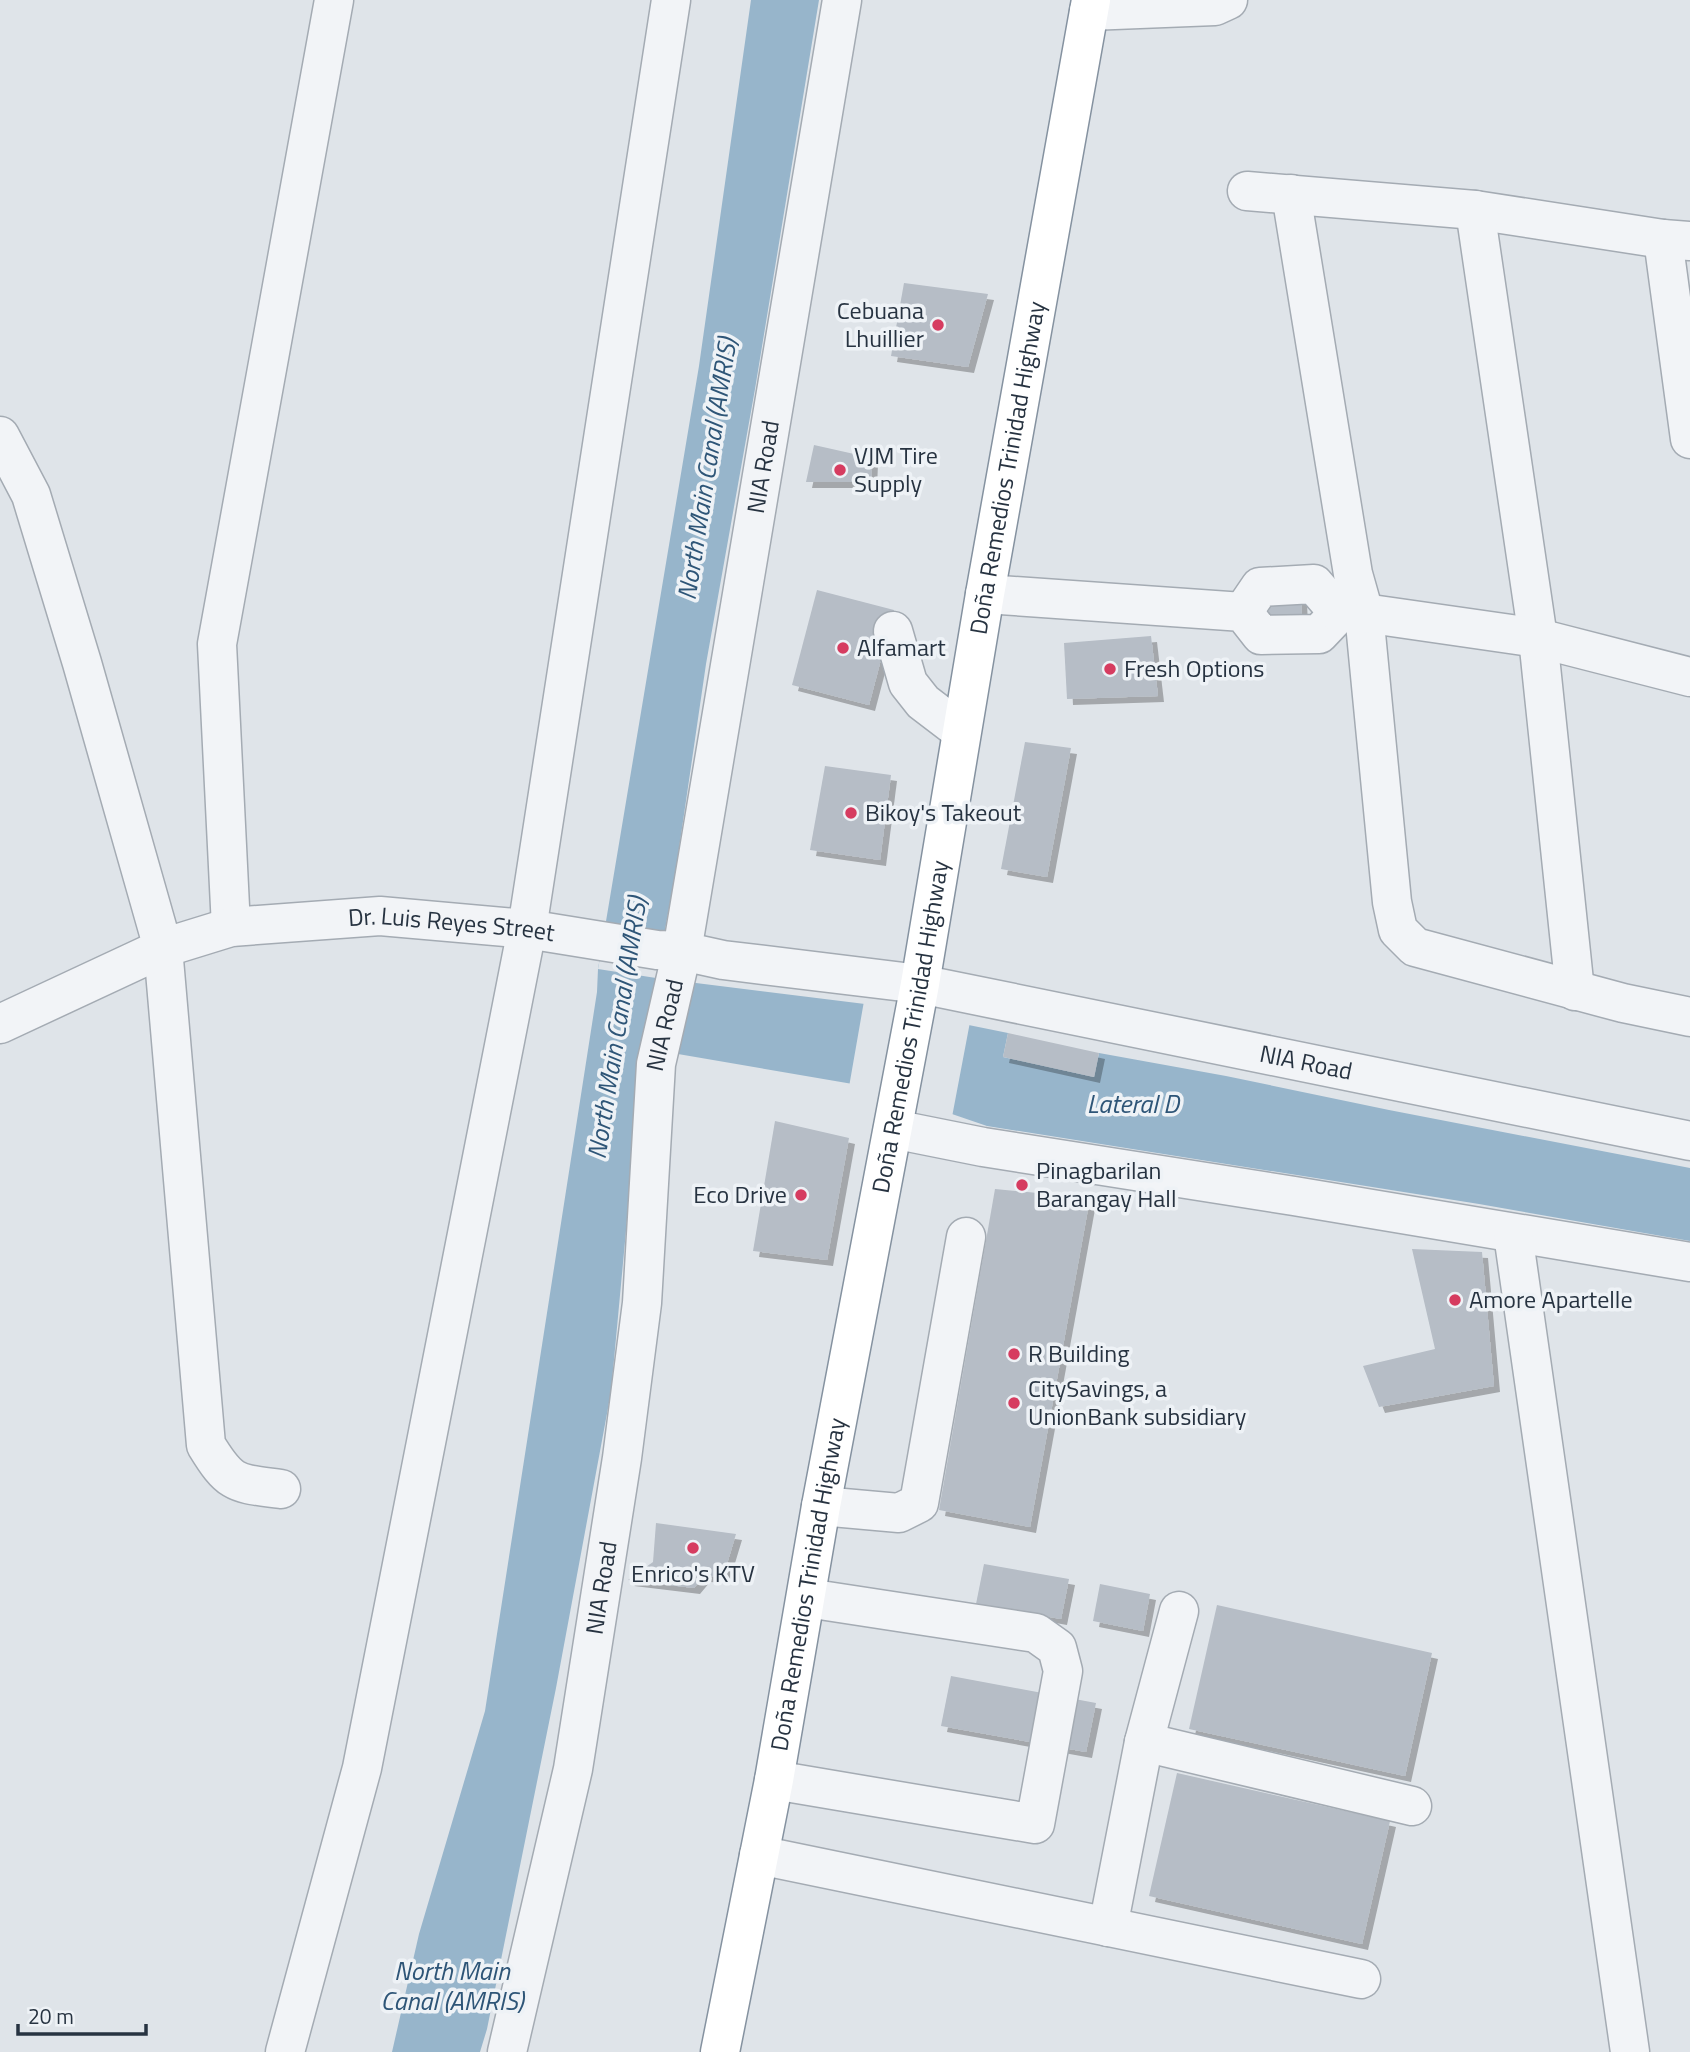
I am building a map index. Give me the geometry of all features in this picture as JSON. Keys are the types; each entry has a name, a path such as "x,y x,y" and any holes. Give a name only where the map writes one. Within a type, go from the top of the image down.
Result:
{"highway":[{"name":"Doña Remedios Trinidad Highway","path":"720,2052 774,1780 821,1506 918,997 961,731 1090,6"}],"street":[{"path":"231,927 217,644 334,0"},
{"path":"285,2052 362,1768 527,929 671,0"},
{"name":"NIA Road","path":"507,2052 573,1769 622,1458 642,1303 656,1064 654,948 842,0"},
{"path":"1090,6 1215,6 1228,0"},
{"path":"1247,191 1475,210 1676,240 1690,439"},
{"path":"1291,194 1353,574 1352,613 1398,930 1415,947 1575,991 1690,1017"},
{"path":"1475,210 1538,638 1575,991"},
{"path":"0,436 31,495 163,948 206,1445 221,1470 241,1484 281,1489"},
{"path":"1243,612 1260,587 1314,584 1352,613 1538,638 1690,677"},
{"path":"985,594 1243,612 1261,635 1319,634 1352,613"},
{"path":"893,631 908,683 923,702 961,731"},
{"name":"Dr. Luis Reyes Street","path":"0,1024 163,948 231,927 380,916 527,929 654,948 918,997"},
{"name":"NIA Road","path":"918,997 1690,1141"},
{"path":"895,1118 983,1147 1690,1262"},
{"path":"1513,1234 1630,2052"},
{"path":"821,1506 899,1513 919,1503 966,1237"},
{"path":"774,1780 1035,1824 1063,1671 1057,1648 1036,1633 807,1598"},
{"path":"1108,1927 1144,1742 1179,1611"},
{"path":"1144,1742 1412,1806"},
{"path":"759,1855 1361,1979"}],"water":[{"name":"North Main Canal (AMRIS)","path":"751,0 819,0 755,389 706,664 675,876 656,978 865,1004 1008,1033 1003,1057 1094,1077 1099,1053 1690,1168 1690,1241 1479,1204 987,1126 876,1088 643,1048 611,1392 556,1688 487,2029 480,2052 392,2052 419,1934 485,1711 597,992 598,969 699,366"}],"pier":[{"path":"606,925 663,931 656,978 598,969"},
{"path":"864,1001 970,1022 952,1117 875,1091 849,1087"}],"building":[{"name":"Cebuana Lhuillier","path":"904,283 988,294 968,367 891,356"},
{"name":"VJM Tire Supply","path":"814,445 872,458 871,482 806,482"},
{"name":"Alfamart","path":"817,590 894,610 869,705 792,685"},
{"path":"1268,593 1301,593 1302,626 1269,627"},
{"name":"Fresh Options","path":"1151,636 1158,696 1067,699 1064,643"},
{"path":"1025,742 1071,748 1047,877 1001,869"},
{"name":"Bikoy's Takeout","path":"825,766 891,775 880,860 810,850"},
{"path":"1008,1033 1099,1053 1094,1077 1003,1057"},
{"name":"Eco Drive","path":"775,1121 849,1138 827,1260 753,1251"},
{"name":"R Building","path":"995,1189 1090,1198 1030,1527 939,1510"},
{"name":"Amore Apartelle","path":"1412,1249 1482,1252 1494,1386 1379,1407 1363,1366 1435,1349"},
{"name":"Enrico's KTV","path":"656,1523 736,1534 723,1577 704,1576 694,1588 628,1580 653,1562"},
{"path":"984,1564 1069,1579 1061,1619 976,1604"},
{"path":"1100,1584 1150,1594 1143,1631 1093,1621"},
{"path":"1217,1605 1432,1653 1405,1776 1189,1729"},
{"path":"951,1676 1096,1703 1086,1752 941,1726"},
{"path":"1177,1773 1390,1821 1362,1944 1149,1896"}],"place":[{"name":"Cebuana Lhuillier","path":"938,325"},
{"name":"VJM Tire Supply","path":"840,470"},
{"name":"Alfamart","path":"843,648"},
{"name":"Fresh Options","path":"1110,669"},
{"name":"Bikoy's Takeout","path":"851,813"},
{"name":"Pinagbarilan Barangay Hall","path":"1022,1185"},
{"name":"Eco Drive","path":"801,1195"},
{"name":"Amore Apartelle","path":"1455,1300"},
{"name":"R Building","path":"1014,1354"},
{"name":"CitySavings, a UnionBank subsidiary","path":"1014,1403"},
{"name":"Enrico's KTV","path":"693,1548"}],"water label":[{"name":"Lateral D","path":"1133,1104"}]}
